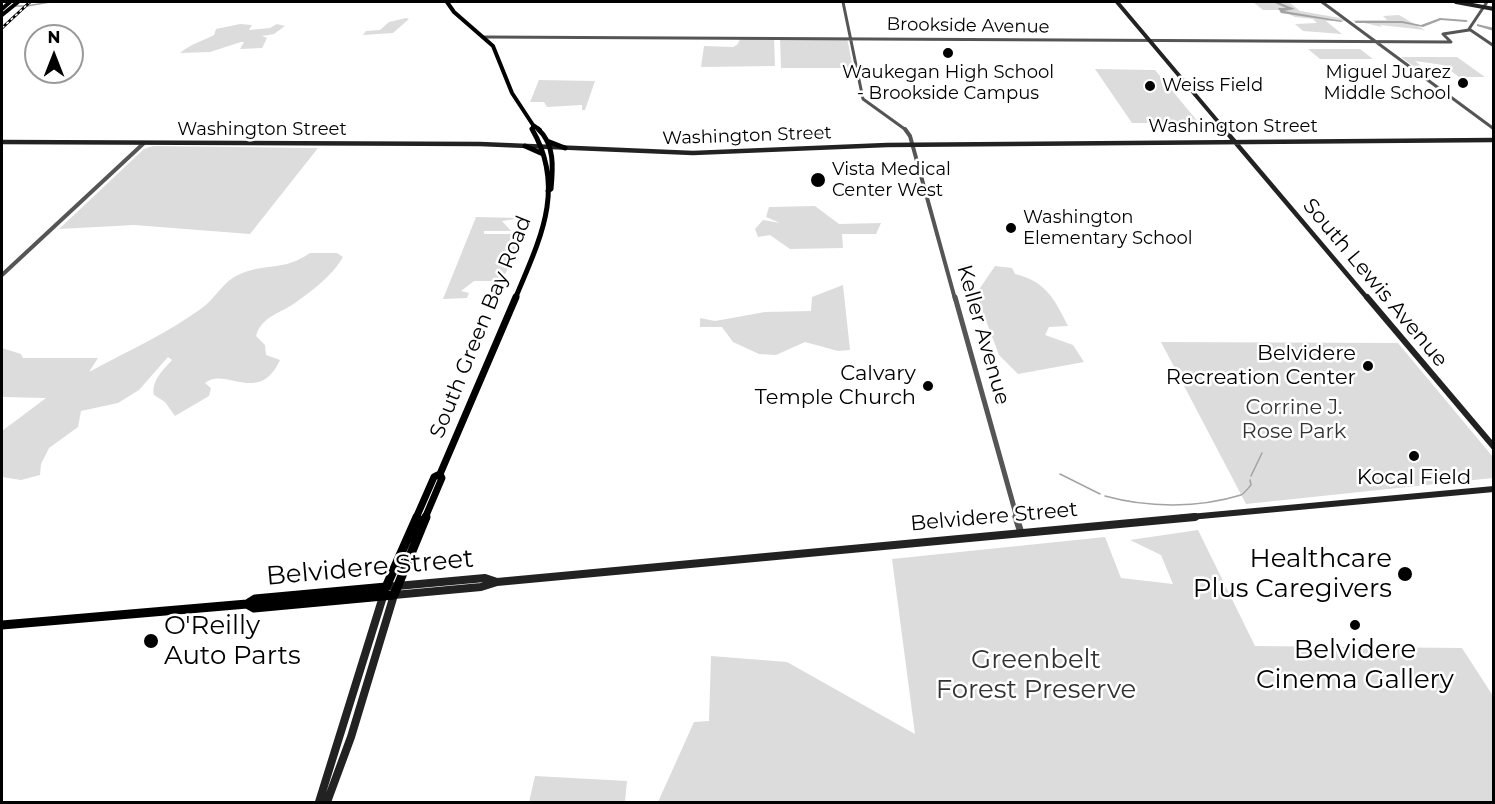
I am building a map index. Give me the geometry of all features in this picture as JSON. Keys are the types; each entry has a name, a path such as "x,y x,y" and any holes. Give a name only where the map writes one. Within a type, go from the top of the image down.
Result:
{"main road":[{"path":"2,8 9,2"},
{"path":"2,14 18,2"},
{"path":"447,2 456,14 485,37 499,55 512,93 533,125"},
{"name":"South Lewis Avenue","path":"1117,2 1494,447"},
{"path":"1456,2 1494,9"},
{"name":"South Green Bay Road","path":"533,125 547,141 552,155 551,189 548,191"},
{"name":"South Green Bay Road","path":"327,802 351,737 396,591 442,478 440,474 539,244 546,222 548,191 543,154 531,127 533,125"},
{"name":"Washington Street","path":"540,143 550,147 565,148 693,153 913,145 1232,140 1494,140"},
{"path":"547,141 565,148"},
{"name":"Washington Street","path":"2,142 525,146"},
{"path":"525,146 540,143"},
{"path":"525,146 543,154"},
{"path":"552,155 565,148"},
{"name":"South Green Bay Road","path":"319,802 386,587 434,477 440,474"},
{"name":"Belvidere Street","path":"247,604 254,608 383,597 396,591 480,587 497,582 1494,489"},
{"name":"Belvidere Street","path":"2,625 247,604 255,599 386,587 396,591"}],"street":[{"path":"843,2 863,99 871,107 904,127 913,145"},
{"path":"1322,2 1494,129"},
{"path":"1487,2 1469,30 1494,46"},
{"name":"Brookside Avenue","path":"485,37 850,37 927,41 1451,42 1443,34 1469,30"},
{"path":"2,275 144,143"},
{"name":"Keller Avenue","path":"913,145 1021,532"}],"green space":[{"path":"1253,2 1289,2 1300,11 1346,21 1326,21 1342,34 1303,31 1295,24 1317,23 1313,19 1295,17 1280,10 1263,10"},
{"path":"1399,15 1425,30 1380,25 1382,27 1351,20 1387,20 1383,16"},
{"path":"409,19 393,33 363,35 366,31 380,30 389,22"},
{"path":"240,24 252,25 249,30 270,28 277,24 285,26 274,34 262,36 267,38 262,48 240,49 244,42 241,42 210,52 180,53 214,35 216,29"},
{"path":"741,38 774,38 775,66 701,67 704,46 733,47"},
{"path":"780,38 847,38 853,68 781,68"},
{"path":"1308,49 1360,49 1373,59 1320,59"},
{"path":"1401,57 1457,57 1485,77 1459,77 1443,65 1415,61 1421,66 1413,66"},
{"path":"1095,69 1155,70 1199,123 1132,123"},
{"path":"539,80 595,81 585,110 582,110 582,105 547,107 544,102 530,102"},
{"path":"153,146 318,148 250,234 134,225 59,229 144,149"},
{"path":"815,206 839,224 881,223 876,234 842,234 843,248 790,249 770,235 758,237 755,229 763,220 780,223 766,217 769,207"},
{"path":"476,217 523,218 502,221 511,231 484,231 484,234 520,234 517,249 502,281 474,281 461,291 469,293 467,298 443,299"},
{"path":"310,253 337,253 343,257 322,282 262,324 256,336 265,345 266,355 280,360 272,373 262,381 252,383 213,379 205,383 211,388 209,396 175,416 165,402 154,395 156,380 172,360 168,357 139,390 118,403 81,411 78,427 49,448 41,464 40,475 21,480 2,477 2,431 46,398 2,397 2,348 21,354 23,358 98,358 89,372 189,317 207,304 234,277 249,271 283,265 301,259"},
{"path":"995,266 1012,268 1015,274 1035,281 1048,293 1068,326 1049,327 1045,335 1073,345 1084,362 1018,374 999,355 976,294"},
{"path":"843,285 850,350 838,351 805,342 776,355 759,354 733,342 722,327 700,327 700,318 715,321 765,312 811,311 812,297"},
{"name":"Corrine J. Rose Park","path":"1161,342 1398,343 1493,457 1493,478 1246,504"},
{"name":"Greenbelt Forest Preserve","path":"1198,530 1255,646 1462,648 1493,696 1493,802 658,802 694,722 709,721 711,656 787,662 915,734 892,559 1105,537 1121,578 1173,584 1161,555 1130,540"},
{"path":"535,776 627,781 625,802 529,802"}],"waterway":[{"path":"27,6 50,2"},
{"path":"1275,2 1293,9 1280,9 1283,12 1341,21"},
{"path":"15,6 24,6"},
{"path":"1423,26 1440,19 1466,21"},
{"path":"1356,22 1402,22 1420,26"},
{"path":"1479,25 1494,30"},
{"path":"1251,476 1262,453"},
{"path":"1060,474 1100,494"},
{"path":"1105,496 1138,503 1191,504 1242,494 1251,485 1250,480"}],"railway":[{"path":"2,28 30,2"}],"place":[{"name":"Waukegan High School - Brookside Campus","path":"948,53"},
{"name":"Miguel Juarez Middle School","path":"1463,83"},
{"name":"Weiss Field","path":"1150,86"},
{"name":"Vista Medical Center West","path":"818,180"},
{"name":"Washington Elementary School","path":"1011,228"},
{"name":"Belvidere Recreation Center","path":"1368,366"},
{"name":"Calvary Temple Church","path":"928,386"},
{"name":"Kocal Field","path":"1414,456"},
{"name":"Healthcare Plus Caregivers","path":"1405,574"},
{"name":"Belvidere Cinema Gallery","path":"1355,625"},
{"name":"O'Reilly Auto Parts","path":"151,641"}]}
